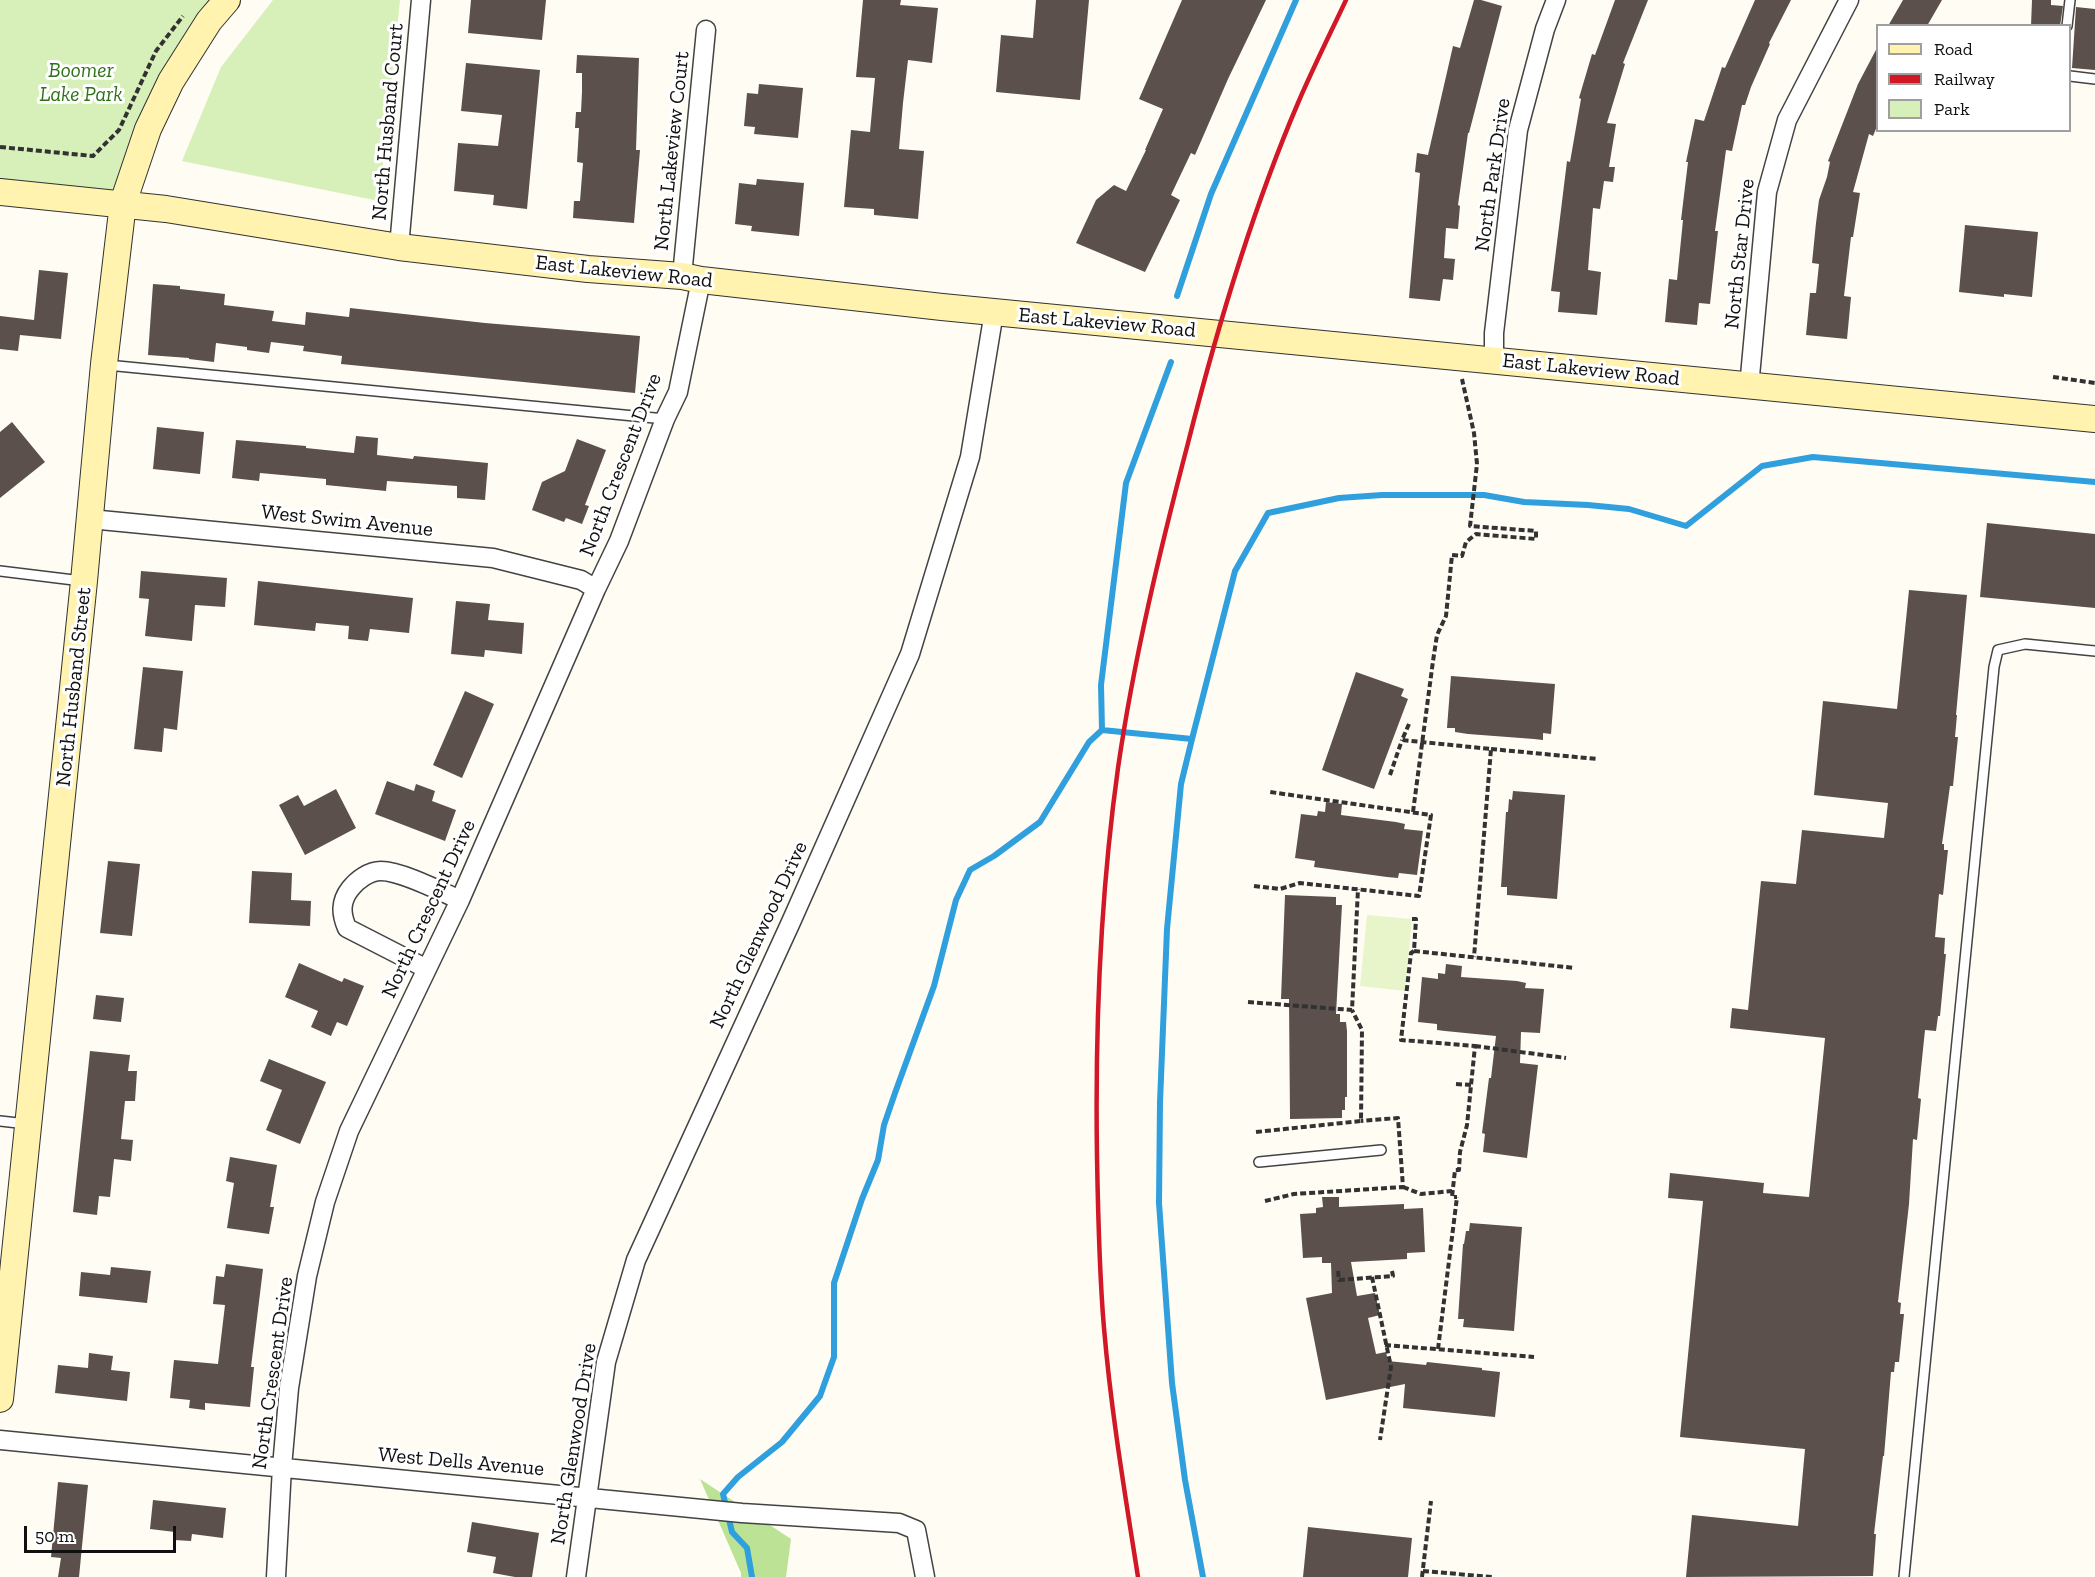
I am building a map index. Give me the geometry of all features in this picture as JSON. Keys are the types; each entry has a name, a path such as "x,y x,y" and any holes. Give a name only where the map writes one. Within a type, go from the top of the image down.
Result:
{"main road":[{"name":"North Husband Street","path":"0,1399 30,1124 104,364 123,203 148,129 171,81 209,21 227,0"},
{"name":"East Lakeview Road","path":"0,192 123,203 399,247 588,269 692,278 994,312 2095,419"}],"street":[{"name":"North Husband Court","path":"399,247 421,0"},
{"name":"North Park Drive","path":"1494,360 1494,333 1518,130 1545,29 1556,0"},
{"name":"North Star Drive","path":"1749,387 1767,192 1787,120 1849,0"},
{"name":"North Lakeview Court","path":"692,278 706,30"},
{"name":"North Crescent Drive","path":"276,1577 289,1388 304,1299 325,1202 349,1131 460,900 619,541 665,419 678,392 692,278"},
{"name":"North Glenwood Drive","path":"576,1577 606,1362 636,1260 791,922 910,654 970,457 994,312"},
{"name":"West Swim Avenue","path":"90,519 493,558 581,580 596,589"},
{"path":"427,969 347,928 342,914 344,897 356,882 372,872 380,871 394,873 460,900"},
{"name":"West Dells Avenue","path":"0,1440 742,1513 898,1523 916,1530 925,1577"}],"lane":[{"path":"2067,24 2070,0"},
{"path":"2071,76 2095,79"},
{"path":"104,364 665,419"},
{"path":"0,571 84,581"},
{"path":"1904,1577 1994,667 1998,650 2025,644 2095,651"},
{"path":"0,1121 30,1124"},
{"path":"1258,1162 1381,1150"}],"path":[{"path":"0,147 93,156 118,130 156,51 185,14"},
{"path":"1413,812 1437,635 1446,616 1452,555 1462,556 1466,542 1476,534 1536,538 1536,531 1470,526 1477,464 1474,433 1463,387 1459,356"},
{"path":"2052,377 2095,383"},
{"path":"1390,775 1409,724"},
{"path":"1402,740 1598,759"},
{"path":"1474,957 1491,750"},
{"path":"1254,886 1280,889 1299,883 1419,896 1431,815 1270,792"},
{"path":"1358,889 1352,1010 1362,1030 1361,1121"},
{"path":"1412,920 1416,919 1414,951 1411,953 1401,1040 1475,1046 1566,1058"},
{"path":"1414,951 1575,968"},
{"path":"1248,1002 1352,1010"},
{"path":"1438,1349 1457,1197 1452,1197 1452,1191 1455,1170 1459,1170 1475,1046"},
{"path":"1456,1084 1471,1085"},
{"path":"1256,1132 1398,1118 1403,1187"},
{"path":"1264,1201 1294,1194 1403,1187 1421,1194 1452,1191"},
{"path":"1338,1271 1339,1280 1393,1276 1392,1271"},
{"path":"1372,1277 1391,1368 1380,1440"},
{"path":"1385,1345 1534,1357"},
{"path":"1422,1577 1431,1501"},
{"path":"1423,1571 1492,1577"}],"green space":[{"name":"Boomer Lake Park","path":"0,0 225,0 121,201 0,189"},
{"path":"273,0 400,0 379,201 182,161 221,67"},
{"path":"1367,915 1412,919 1405,991 1360,986"},
{"path":"700,1479 791,1539 786,1577 741,1577"}],"building":[{"path":"471,0 546,0 542,40 468,33"},
{"path":"863,0 901,0 900,5 938,8 932,63 908,60 903,103 899,149 924,151 918,219 874,215 874,209 844,207 851,130 870,132 875,78 856,77"},
{"path":"1036,0 1089,0 1080,100 996,92 1001,35 1033,38"},
{"path":"1182,0 1266,0 1195,155 1191,153 1171,195 1180,200 1145,272 1076,243 1096,200 1114,185 1126,191 1146,150 1163,109 1139,99"},
{"path":"1474,0 1502,6 1468,133 1458,205 1460,206 1458,229 1446,228 1444,258 1455,259 1453,280 1443,279 1440,301 1409,298 1420,173 1415,172 1417,153 1428,155 1453,46 1460,48"},
{"path":"1615,0 1648,0 1623,63 1625,64 1607,123 1616,124 1609,167 1615,167 1613,182 1604,181 1600,209 1593,208 1588,270 1601,272 1597,315 1558,312 1560,292 1551,291 1567,161 1570,162 1581,99 1579,98 1592,54 1595,55"},
{"path":"1755,0 1791,0 1769,43 1745,105 1742,105 1732,151 1726,150 1715,231 1718,231 1710,304 1699,303 1697,325 1665,322 1669,279 1677,280 1688,162 1686,162 1695,119 1704,121 1722,67 1725,68"},
{"path":"1903,0 1942,0 1928,24 1889,24"},
{"path":"2032,0 2051,0 2051,5 2063,6 2060,24 2031,24"},
{"path":"2076,7 2095,9 2095,70 2072,68"},
{"path":"1876,50 1876,129 1873,136 1869,134 1853,192 1860,193 1853,237 1851,237 1844,296 1851,297 1847,339 1806,335 1810,293 1816,293 1819,264 1812,263 1819,200 1827,177 1830,162 1828,161 1858,84"},
{"path":"577,55 639,58 636,150 640,150 634,223 573,218 574,201 580,201 583,163 577,162 579,128 575,128 576,112 581,112 582,92 582,73 576,73"},
{"path":"466,63 540,70 527,209 493,205 494,195 454,191 458,143 498,146 502,115 461,111"},
{"path":"759,84 803,88 798,138 754,134 755,127 744,126 747,93 758,94"},
{"path":"757,179 804,183 799,236 751,231 752,226 735,224 739,183 756,185"},
{"path":"1965,225 2038,232 2032,297 2004,294 2004,297 1959,292"},
{"path":"39,270 68,273 61,339 20,335 18,351 0,349 0,316 34,320"},
{"path":"153,284 225,294 224,305 274,311 272,321 305,325 306,312 349,317 350,308 485,323 640,336 635,393 341,364 342,356 303,351 304,346 271,342 269,353 247,350 247,347 216,343 214,362 148,355"},
{"path":"12,422 45,462 0,498 0,432"},
{"path":"157,427 204,432 200,474 153,469"},
{"path":"356,436 378,438 377,455 488,463 485,500 457,498 457,486 387,481 386,491 326,485 326,479 260,473 259,481 232,478 236,440 354,453"},
{"path":"577,439 606,450 585,505 589,506 582,524 566,518 564,522 532,510 542,482 565,471"},
{"path":"1987,523 2095,534 2095,608 1980,597"},
{"path":"141,571 227,578 225,607 195,605 192,641 145,636 149,599 139,598"},
{"path":"258,581 413,598 409,633 370,629 368,641 348,639 349,626 316,623 315,631 254,625"},
{"path":"1909,590 1967,595 1956,715 1955,737 1958,737 1953,786 1950,786 1942,844 1944,844 1944,850 1948,850 1943,895 1939,894 1935,937 1945,938 1944,954 1946,954 1940,1016 1938,1016 1936,1031 1925,1030 1918,1098 1921,1099 1917,1140 1913,1139 1909,1204 1898,1302 1901,1303 1900,1314 1904,1314 1899,1362 1895,1362 1894,1372 1891,1372 1884,1456 1874,1534 1876,1534 1873,1576 1686,1577 1692,1515 1798,1526 1805,1449 1680,1437 1703,1201 1668,1198 1670,1173 1764,1183 1763,1193 1809,1197 1825,1038 1730,1028 1732,1008 1748,1010 1761,881 1796,884 1802,830 1884,838 1888,803 1814,795 1823,701 1897,709"},
{"path":"456,601 490,604 488,620 524,623 522,654 485,650 484,657 451,654"},
{"path":"143,667 183,671 177,730 164,728 162,752 134,749"},
{"path":"1356,672 1404,689 1401,696 1408,699 1374,789 1322,770"},
{"path":"1451,676 1555,684 1551,734 1543,733 1543,740 1468,734 1455,732 1455,728 1447,728"},
{"path":"465,691 494,704 462,778 433,765"},
{"path":"387,781 414,791 416,784 435,791 432,801 456,810 445,841 375,814"},
{"path":"336,789 356,828 305,855 279,805 298,795 304,806"},
{"path":"1513,791 1565,795 1557,899 1507,895 1507,887 1501,887 1506,812 1508,812 1509,799 1512,800"},
{"path":"1326,802 1342,804 1341,815 1396,822 1405,824 1404,829 1423,831 1417,875 1399,873 1398,878 1314,867 1315,861 1295,858 1301,814 1317,816 1318,811 1325,812"},
{"path":"108,861 140,864 132,936 100,933"},
{"path":"252,871 292,873 291,900 311,901 310,926 249,923"},
{"path":"1285,895 1336,897 1336,905 1342,905 1336,1014 1340,1014 1340,1022 1346,1022 1347,1031 1347,1097 1345,1097 1345,1110 1342,1110 1342,1118 1290,1119 1289,999 1281,999"},
{"path":"299,963 342,982 344,978 364,986 347,1026 337,1022 331,1036 311,1027 318,1011 285,997"},
{"path":"1446,964 1462,966 1461,977 1517,981 1526,983 1525,988 1544,989 1540,1033 1521,1032 1520,1063 1538,1065 1527,1158 1483,1152 1485,1134 1482,1133 1496,1036 1437,1030 1437,1024 1418,1022 1422,977 1438,979 1438,973 1445,974"},
{"path":"96,995 124,998 121,1022 93,1019"},
{"path":"90,1051 130,1055 128,1071 137,1071 135,1101 125,1101 121,1139 133,1140 131,1161 114,1159 110,1197 99,1196 97,1215 73,1212"},
{"path":"269,1059 326,1082 300,1144 266,1130 282,1090 260,1081"},
{"path":"230,1157 277,1165 270,1207 274,1207 269,1234 227,1228 234,1183 226,1181"},
{"path":"1322,1197 1339,1197 1339,1207 1404,1204 1404,1209 1423,1208 1425,1252 1407,1253 1407,1259 1351,1262 1357,1296 1375,1293 1380,1315 1368,1318 1376,1354 1386,1352 1388,1361 1426,1365 1427,1362 1500,1372 1495,1417 1403,1408 1405,1384 1326,1400 1306,1298 1332,1293 1331,1263 1322,1263 1322,1257 1303,1258 1300,1214 1316,1213 1316,1208 1323,1207"},
{"path":"1470,1223 1522,1227 1514,1331 1463,1327 1464,1319 1458,1319 1463,1244"},
{"path":"226,1264 263,1269 251,1367 254,1367 250,1407 205,1403 205,1410 189,1408 190,1400 170,1398 174,1360 218,1364 225,1305 213,1304 216,1276 224,1277"},
{"path":"111,1267 151,1271 147,1303 79,1296 81,1272 110,1275"},
{"path":"89,1353 113,1356 111,1370 130,1372 127,1401 55,1393 58,1365 88,1368"},
{"path":"58,1482 88,1485 79,1577 58,1577 61,1558 51,1557"},
{"path":"153,1500 226,1508 223,1538 192,1534 191,1541 174,1540 175,1532 150,1529"},
{"path":"472,1522 539,1533 532,1577 493,1573 496,1557 467,1552"},
{"path":"1308,1527 1412,1538 1408,1577 1303,1577"}],"waterway":[{"path":"1177,296 1211,194 1296,0"},
{"path":"752,1577 747,1548 732,1532 723,1494 738,1477 782,1442 820,1396 834,1357 834,1283 862,1199 878,1160 884,1125 934,986 956,900 970,870 994,856 1040,822 1089,742 1102,730 1101,685 1126,483 1171,362"},
{"path":"1102,730 1192,739 1235,571 1268,513 1339,498 1382,495 1484,495 1524,502 1629,509 1686,526 1762,466 1813,457 2095,482"},
{"path":"1192,739 1181,784 1167,929 1160,1102 1159,1203 1172,1383 1185,1480 1203,1577"}],"railway":[{"path":"1138,1577 1107,1359 1098,1221 1097,1108 1100,962 1107,865 1118,768 1140,645 1158,564 1223,314 1250,229 1281,144 1346,0"}]}
